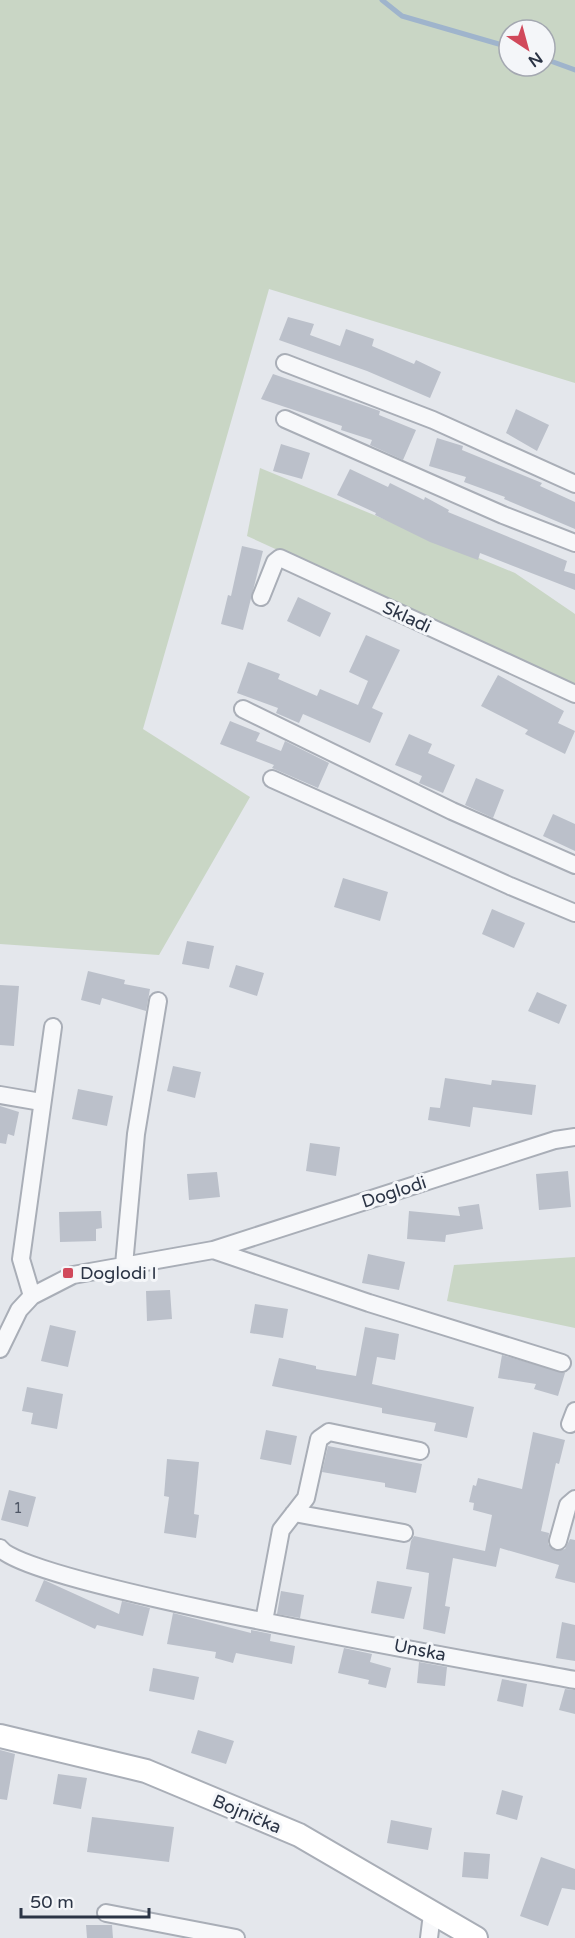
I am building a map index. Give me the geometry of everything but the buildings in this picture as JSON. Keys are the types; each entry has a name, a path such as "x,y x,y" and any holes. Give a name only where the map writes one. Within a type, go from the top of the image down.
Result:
{"main road":[{"name":"Bojnička","path":"0,1736 157,1776 299,1835 476,1938"}],"street":[{"path":"285,363 433,420 575,484"},
{"path":"285,419 502,515 575,543"},
{"name":"Skladi","path":"261,597 275,562 280,558 575,694"},
{"path":"243,709 452,811 575,865"},
{"path":"272,779 575,913"},
{"path":"123,1265 136,1134 158,1001"},
{"path":"32,1296 21,1259 53,1027"},
{"path":"0,1095 41,1102"},
{"name":"Doglodi","path":"0,1350 18,1310 32,1296 73,1275 213,1250 555,1140 575,1137"},
{"name":"Doglodi","path":"213,1250 369,1304 562,1363"},
{"path":"264,1621 282,1530 306,1497 319,1439 329,1432 420,1451"},
{"path":"558,1540 568,1505 575,1499"},
{"path":"294,1513 404,1533"},
{"name":"Unska","path":"0,1548 16,1561 90,1584 264,1621 575,1680"},
{"path":"106,1913 236,1938"},
{"path":"429,1938 432,1914"}],"green space":[{"path":"0,0 575,0 575,383 269,289 143,729 250,797 159,955 0,944"},
{"path":"260,468 515,573 575,614 575,686 247,536"},
{"path":"575,1257 575,1328 447,1301 454,1265"}],"waterway":[{"path":"382,0 402,16 497,44"},
{"path":"557,63 575,70"}],"place":[{"name":"Doglodi I","path":"68,1273"}]}
